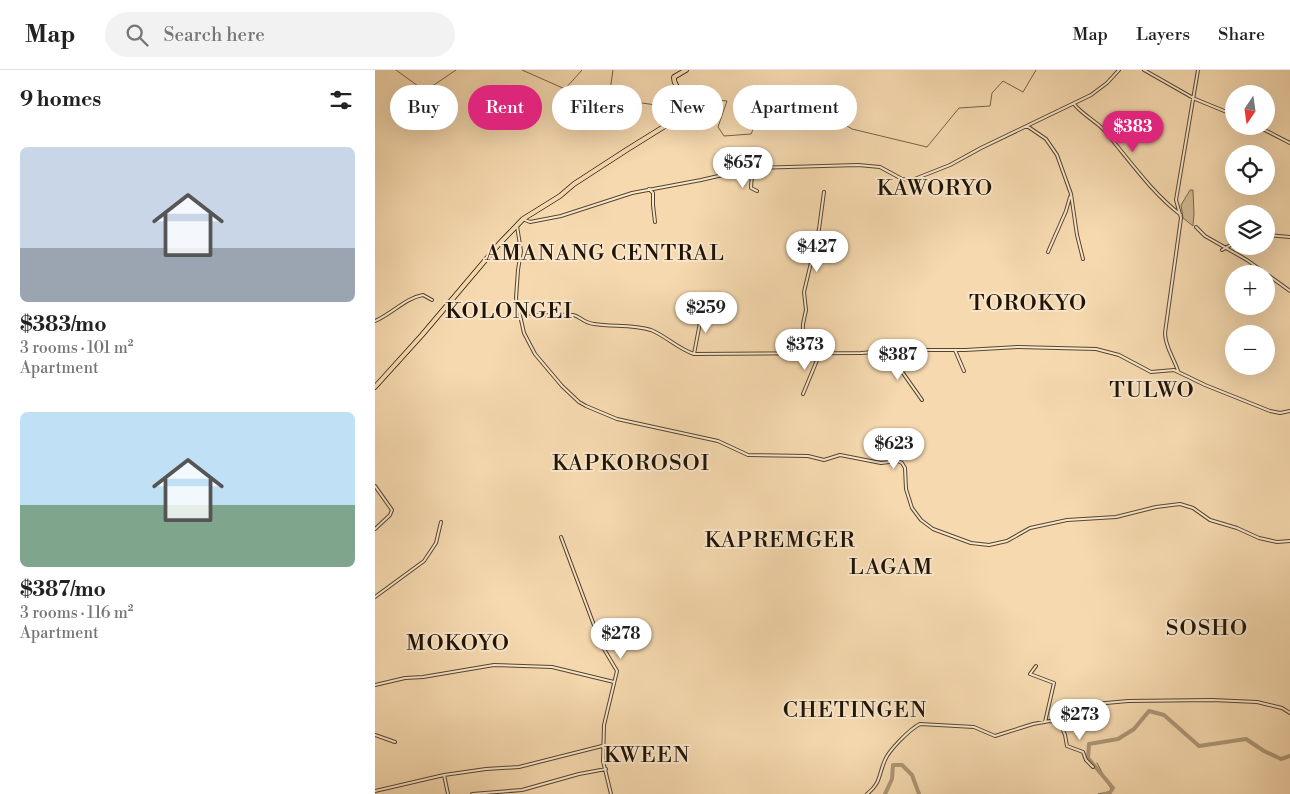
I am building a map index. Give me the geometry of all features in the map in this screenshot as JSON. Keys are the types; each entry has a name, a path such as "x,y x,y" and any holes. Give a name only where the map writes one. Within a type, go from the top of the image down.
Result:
{"main road":[{"path":"375,387 523,219 560,196 628,148 686,112 688,100 674,81 675,77 685,70"}],"street":[{"path":"523,219 530,222 561,216 632,192 701,180 747,168 858,165 880,167 902,180 912,180 950,165 1074,104 1098,90 1119,70"},
{"path":"1144,70 1195,99 1225,111"},
{"path":"1178,371 1174,356 1165,340 1181,215 1176,200 1195,99 1198,70"},
{"path":"1074,104 1081,112 1101,127 1157,193 1181,215"},
{"path":"1027,126 1046,139 1052,146 1071,194 1077,235 1083,259"},
{"path":"1274,135 1290,143"},
{"path":"747,168 753,174 751,188 757,191"},
{"path":"649,189 653,193 655,222"},
{"path":"802,354 805,314 804,292 819,229 824,192"},
{"path":"1048,252 1066,211 1071,194"},
{"path":"517,226 521,251 517,276 517,302 524,333 535,354 566,390 586,406 617,420 695,438 718,441 748,455 808,456 824,460 840,455 881,463 902,463 905,468 905,482 912,508 921,520 933,529 977,545 989,546 1007,541 1029,528 1067,520 1116,517 1156,507 1180,504 1193,508 1210,520 1237,528 1259,538 1277,542 1290,541"},
{"path":"1196,227 1205,236 1225,247"},
{"path":"1275,236 1290,237"},
{"path":"1238,255 1290,291"},
{"path":"375,321 385,317 415,296 423,295 432,300"},
{"path":"517,302 526,311 539,316 572,315 590,324 651,330 694,354 802,354 1018,347 1096,349 1119,355 1151,372 1170,369 1178,371 1205,385 1270,411 1280,413 1290,411"},
{"path":"694,354 701,312"},
{"path":"955,350 964,371"},
{"path":"885,351 898,366 921,400"},
{"path":"803,394 820,353"},
{"path":"375,486 392,510 390,515 375,528"},
{"path":"375,597 424,562 436,543 441,522"},
{"path":"561,537 601,644 617,668 605,716 603,746 603,761 611,794"},
{"path":"375,685 405,678 423,677 495,665 552,667 614,682"},
{"path":"1036,666 1030,674 1054,683 1045,722"},
{"path":"867,794 877,784 889,753 920,724 974,727 995,736 1014,729 1045,722 1060,723 1068,721 1085,708 1095,704 1128,701 1212,700 1257,702 1282,708 1290,713"},
{"path":"1060,723 1067,746 1083,752 1086,760 1093,767"},
{"path":"375,734 395,742"},
{"path":"375,791 486,768 519,767 603,746"},
{"path":"472,794 514,792 538,787 579,774 606,769"},
{"path":"445,775 448,794"}],"shaded area":[{"path":"1190,190 1193,190 1193,226 1183,218 1181,205"}],"waterway":[{"path":"396,70 425,91 456,70"},
{"path":"522,70 565,89 582,70"},
{"path":"613,70 610,91 621,100 652,104"},
{"path":"720,130 724,136 751,134 764,105 778,100 781,112 788,126 824,112 852,129 927,147 959,108 990,106 992,93 1003,81 1023,92 1036,70"},
{"path":"723,101 727,101 723,113"},
{"path":"1104,794 1109,794 1113,788 1088,758 1089,744 1118,739 1134,729 1149,711 1164,715 1199,746 1246,739 1281,759 1290,756"},
{"path":"1097,763 1112,791 1098,794"},
{"path":"885,794 892,779 893,765 902,765 912,775 919,794"}],"district":[{"name":"KAWORYO","path":"935,187"},
{"name":"AMANANG CENTRAL","path":"605,252"},
{"name":"TOROKYO","path":"1028,302"},
{"name":"KOLONGEI","path":"509,310"},
{"name":"TULWO","path":"1152,389"},
{"name":"KAPKOROSOI","path":"631,462"},
{"name":"KAPREMGER","path":"780,539"},
{"name":"LAGAM","path":"891,566"},
{"name":"SOSHO","path":"1207,627"},
{"name":"MOKOYO","path":"458,642"},
{"name":"CHETINGEN","path":"855,709"},
{"name":"KWEEN","path":"647,754"}]}
